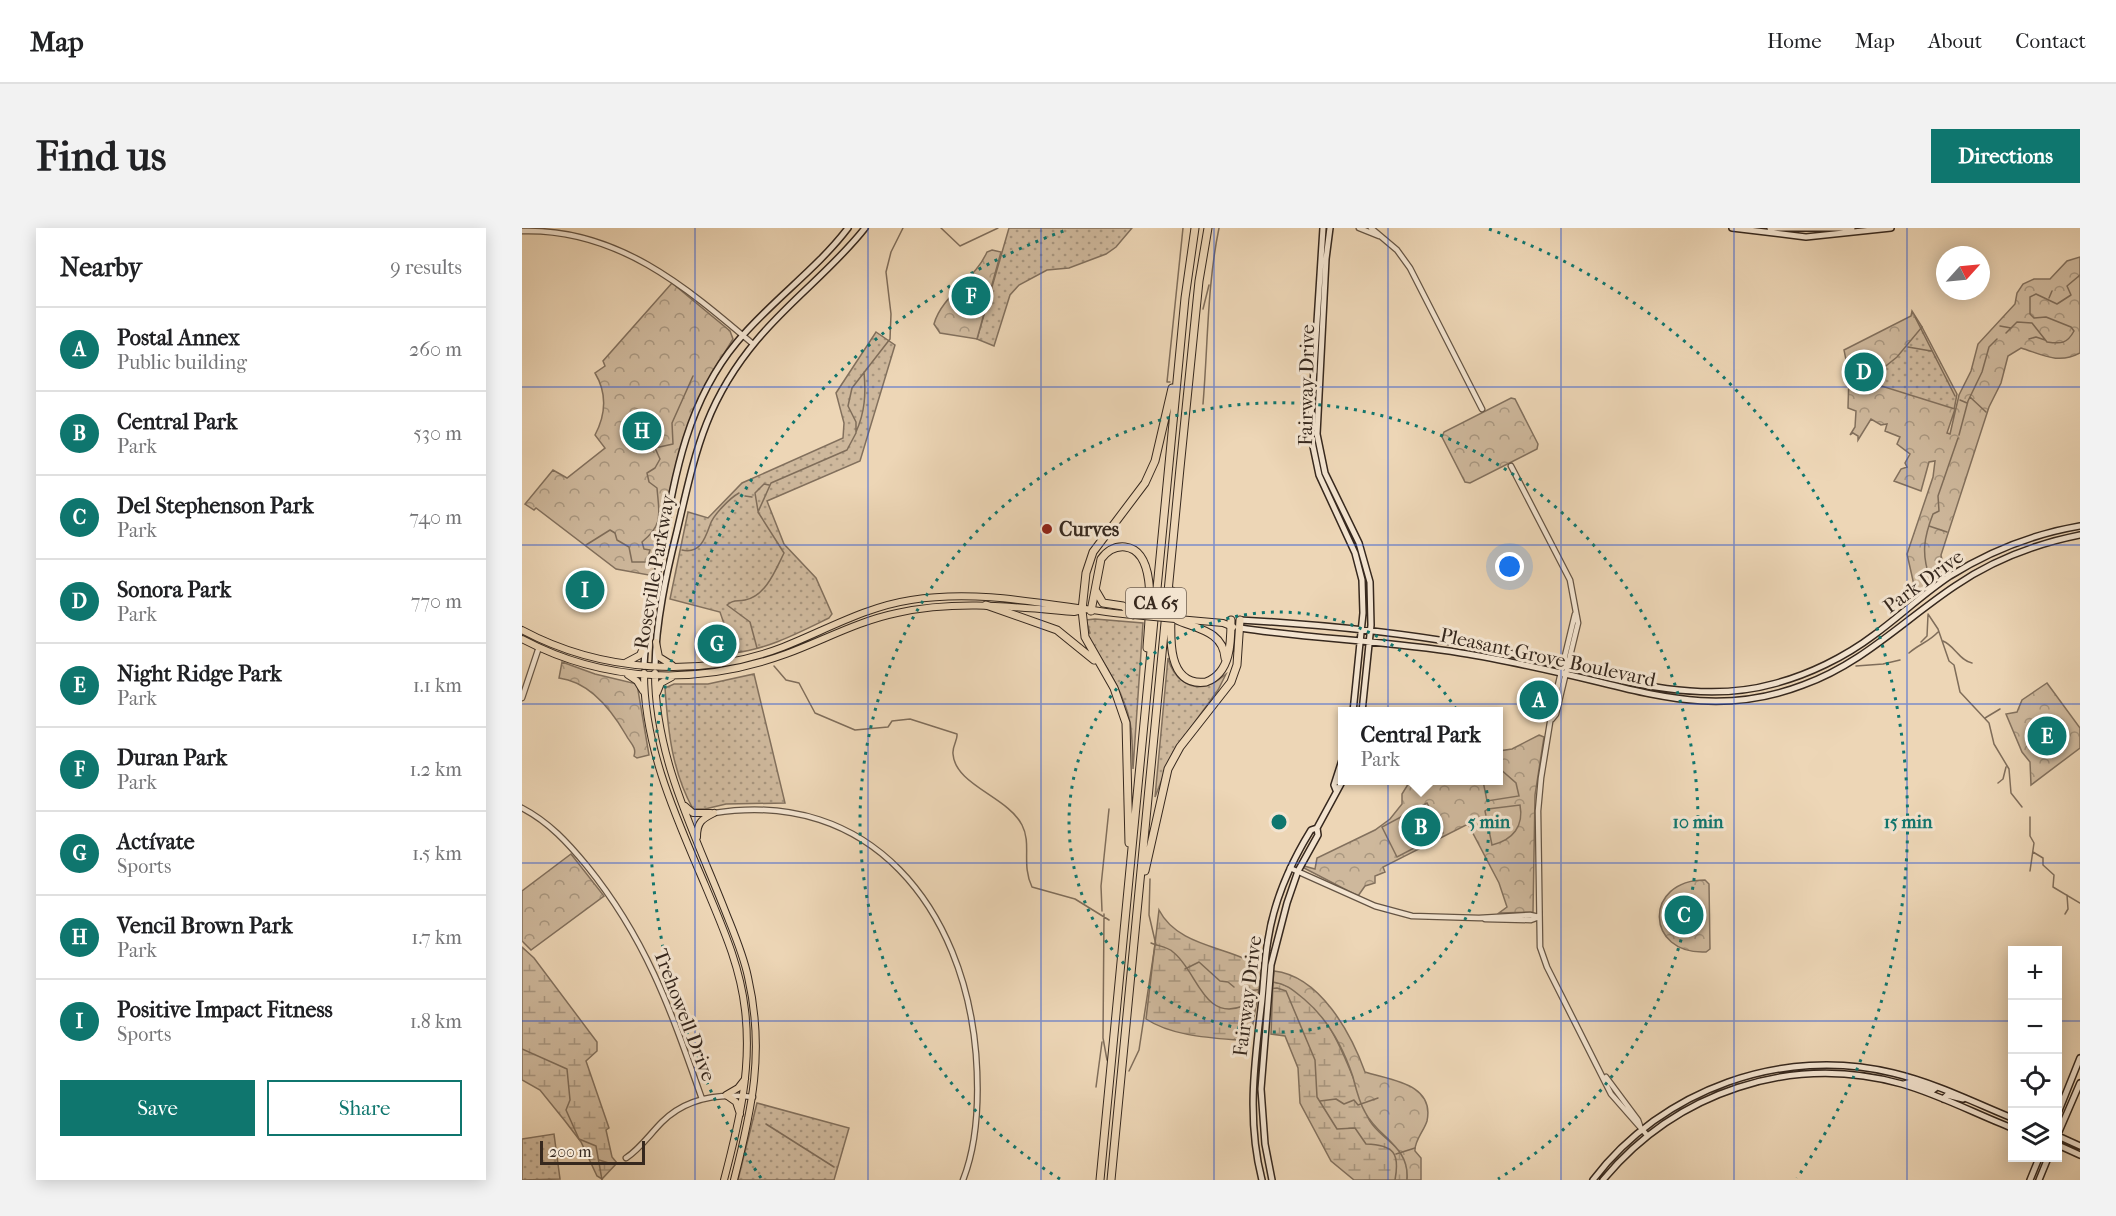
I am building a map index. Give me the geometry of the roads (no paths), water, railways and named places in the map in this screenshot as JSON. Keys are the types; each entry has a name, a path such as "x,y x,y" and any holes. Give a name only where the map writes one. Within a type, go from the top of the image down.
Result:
{"highway":[{"name":"CA 65","path":"1100,1180 1184,314 1195,228"},
{"name":"CA 65","path":"1111,1180 1199,281 1208,228"},
{"path":"1128,892 1128,739 1123,710 1110,680 1084,637 1082,610 1086,573 1093,552 1145,483 1158,455 1169,408 1184,314"},
{"path":"1092,611 1095,582 1101,559 1115,548 1124,547 1136,551 1148,565 1146,704"},
{"path":"1170,577 1173,657 1178,673 1190,681 1206,682 1216,677 1225,663 1231,623"},
{"path":"1095,582 1097,595 1102,603 1123,606 1133,615"},
{"path":"986,605 1057,630 1085,650 1110,680"},
{"path":"1175,619 1209,632 1218,639 1224,650 1225,663"},
{"path":"1139,894 1168,769 1180,747 1231,682 1236,664 1240,624"}],"main road":[{"name":"Roseville Parkway","path":"724,1180 744,1096 747,1030 738,972 728,938 679,823 654,754 645,697 646,641 670,499 683,443 704,392 743,336 834,246 848,228"},
{"name":"Roseville Parkway","path":"734,1180 753,1097 757,1062 756,1026 748,975 734,931 689,821 663,747 656,696 656,642 671,555 694,453 720,393 753,344 865,228"},
{"name":"Fairway Drive","path":"1323,228 1311,440 1323,484 1359,564 1363,597 1362,632 1353,707"},
{"name":"Fairway Drive","path":"1330,228 1316,420 1319,450 1327,478 1359,543 1371,591 1370,633 1362,707"},
{"path":"1734,228 1770,234 1824,237 1891,228"},
{"path":"1770,228 1852,228"},
{"path":"1318,285 1321,336"},
{"name":"Park Drive","path":"1790,679 1835,658 1872,637 1948,578 1984,556 2034,536 2080,526"},
{"name":"Park Drive","path":"1794,688 1820,679 1858,657 1949,590 1990,565 2031,548 2080,535"},
{"path":"522,630 573,652 644,666 675,667 753,656 791,644 843,621 894,604 946,596 987,596 1075,606 1082,610"},
{"path":"522,638 586,665 625,673 674,676 747,667 859,624 896,613 939,606 986,605 1074,612 1082,610 1175,619"},
{"path":"810,644 814,638 839,627 843,621"},
{"name":"Pleasant Grove Boulevard","path":"1187,623 1231,623 1470,654 1653,696 1690,702 1731,702 1794,688"},
{"name":"Pleasant Grove Boulevard","path":"1240,624 1362,632 1456,643 1502,651 1659,688 1701,693 1743,691 1790,679"},
{"path":"522,638 541,640"},
{"path":"624,663 640,655 646,641"},
{"path":"656,642 659,657 675,667"},
{"path":"1470,654 1474,649 1499,653 1502,651"},
{"path":"625,673 637,681 645,697"},
{"path":"656,696 661,683 674,676"},
{"path":"1690,702 1700,697 1701,693"},
{"name":"Fairway Drive","path":"1338,774 1334,785 1338,788"},
{"name":"Fairway Drive","path":"1267,978 1279,928 1298,871 1340,785"},
{"path":"682,802 693,813 714,813"},
{"path":"679,823 714,813"},
{"path":"698,842 699,824 714,813"},
{"name":"Fairway Drive","path":"1262,1180 1255,1145 1252,1091 1265,998 1270,926 1290,868 1311,830 1317,828"},
{"name":"Fairway Drive","path":"1265,998 1261,1098 1264,1144 1272,1180"},
{"path":"2060,1108 2080,1058"},
{"path":"1593,1180 1641,1127 1669,1110 1732,1080 1784,1068 1843,1066 1891,1072 1937,1087 2008,1116"},
{"path":"1603,1180 1647,1135 1674,1116 1708,1098 1734,1088 1777,1077 1816,1073 1863,1076 1904,1084 2008,1126"},
{"path":"1734,1088 1748,1076"},
{"path":"740,1115 735,1102 726,1095 738,1088 746,1078"},
{"path":"1708,1098 1732,1080"},
{"path":"1904,1084 1911,1082 1933,1090 1937,1087"},
{"path":"2062,1126 2080,1083"},
{"path":"1943,1099 1947,1095 1960,1100 1964,1098"},
{"path":"2062,1137 2080,1146"},
{"path":"2062,1147 2080,1155"},
{"path":"2030,1180 2037,1162"},
{"path":"2038,1180 2046,1162"}],"street":[{"path":"1359,228 1382,237"},
{"path":"1371,228 1397,250 1410,268 1482,409"},
{"path":"522,231 571,232 628,250 670,275 753,344"},
{"path":"1511,465 1570,580 1578,623 1552,719 1539,799 1539,917 1543,958 1602,1073 1647,1135"},
{"path":"522,698 539,647"},
{"name":"Trehowell Drive","path":"522,808 544,821 568,843 628,924 665,996 702,1099"},
{"path":"714,813 756,808 777,809 833,823 875,848 905,875 920,894 955,959 966,992 975,1038 978,1085 976,1109 970,1154 963,1180"},
{"path":"1290,868 1388,911 1416,917 1479,918 1520,915 1539,917"},
{"path":"626,1158 669,1116 702,1099 726,1095 753,1097"}],"waterway":[{"path":"757,648 750,622 727,605 759,593 774,574 784,553 758,512 771,483 847,450 856,433 856,422 848,406 852,388 890,339 891,314 886,272 891,252 903,228"},
{"path":"941,228 960,246 998,228"},
{"path":"1170,382 1167,382 1183,228"},
{"path":"1203,404 1210,294 1219,228"},
{"path":"2006,333 2017,322 2032,323 2047,342 2066,341 2074,331 2071,327 2046,317 2034,318 2030,314 2030,297 2036,294 2057,304 2071,295 2067,286 2080,275"},
{"path":"1203,309 1209,285"},
{"path":"2049,298 2052,291"},
{"path":"1915,317 1955,396"},
{"path":"2000,326 2011,328"},
{"path":"2029,339 2036,337 2045,340"},
{"path":"1959,435 1968,401 1982,372 1989,347 1997,339"},
{"path":"1908,347 1931,351"},
{"path":"856,432 864,403 864,372"},
{"path":"647,561 650,550 644,549 642,542 654,530 659,512 657,488 649,482 647,473 655,468 660,459 655,448 673,444 672,423 693,376"},
{"path":"1970,397 1986,412"},
{"path":"1960,400 1967,403"},
{"path":"1930,578 1925,561 1927,530 1933,514 1939,511 1938,496 1958,438"},
{"path":"758,511 755,493 764,484 769,485"},
{"path":"682,550 697,548 715,516 739,493"},
{"path":"745,496 752,497"},
{"path":"1929,526 1947,532"},
{"path":"586,545 610,530 615,533 617,540 629,547 632,562 649,562"},
{"path":"1928,614 1938,629 1949,661 1954,665 1960,692 1989,723 1994,744 2009,769 2011,793 2022,807"},
{"path":"1921,642 1927,636 1928,615"},
{"path":"1909,653 1938,632"},
{"path":"1943,641 1972,663"},
{"path":"1856,666 1900,660"},
{"path":"774,666 786,680 799,683 815,713 855,730 888,727 892,721 910,719 957,734 953,748 956,765 972,783 1006,806 1022,825 1026,839 1027,870 1032,887 1075,899 1109,920"},
{"path":"1985,718 2000,709"},
{"path":"1998,783 2003,779 2006,767"},
{"path":"1102,911 1101,886 1109,809"},
{"path":"2030,817 2030,836 2034,843 2030,871"},
{"path":"2033,852 2043,858 2043,865 2054,875 2053,887 2080,903"},
{"path":"1150,879 1149,915 1156,945"},
{"path":"2065,914 2068,909 2067,895"},
{"path":"1104,914 1103,1038 1107,1060"},
{"path":"1151,943 1173,952 1202,992 1219,1007 1229,1009 1243,1006 1242,995 1245,991 1277,988 1286,991 1315,1060 1317,1097 1337,1129 1355,1128 1366,1144 1383,1146 1393,1152 1397,1163 1395,1180"},
{"path":"1129,1071 1139,1050 1155,945"},
{"path":"1185,969 1199,962 1220,981 1228,982 1234,987"},
{"path":"1096,1087 1102,1042"},
{"path":"522,1049 567,1069 570,1100 566,1110 579,1139 596,1146 602,1180"},
{"path":"1320,1101 1336,1099 1344,1104 1354,1100 1358,1105 1378,1098"},
{"path":"766,1124 834,1167"},
{"path":"1396,1154 1415,1148"},
{"path":"599,1160 612,1164"}],"place":[{"name":"Duran Park","path":"971,296"},
{"name":"Sonora Park","path":"1864,372"},
{"name":"Vencil Brown Park","path":"642,431"},
{"name":"Curves","path":"1047,529"},
{"name":"Positive Impact Fitness","path":"585,590"},
{"name":"Actívate","path":"717,644"},
{"name":"Postal Annex","path":"1539,700"},
{"name":"Night Ridge Park","path":"2047,736"},
{"name":"Central Park","path":"1421,827"},
{"name":"Del Stephenson Park","path":"1684,915"}]}
